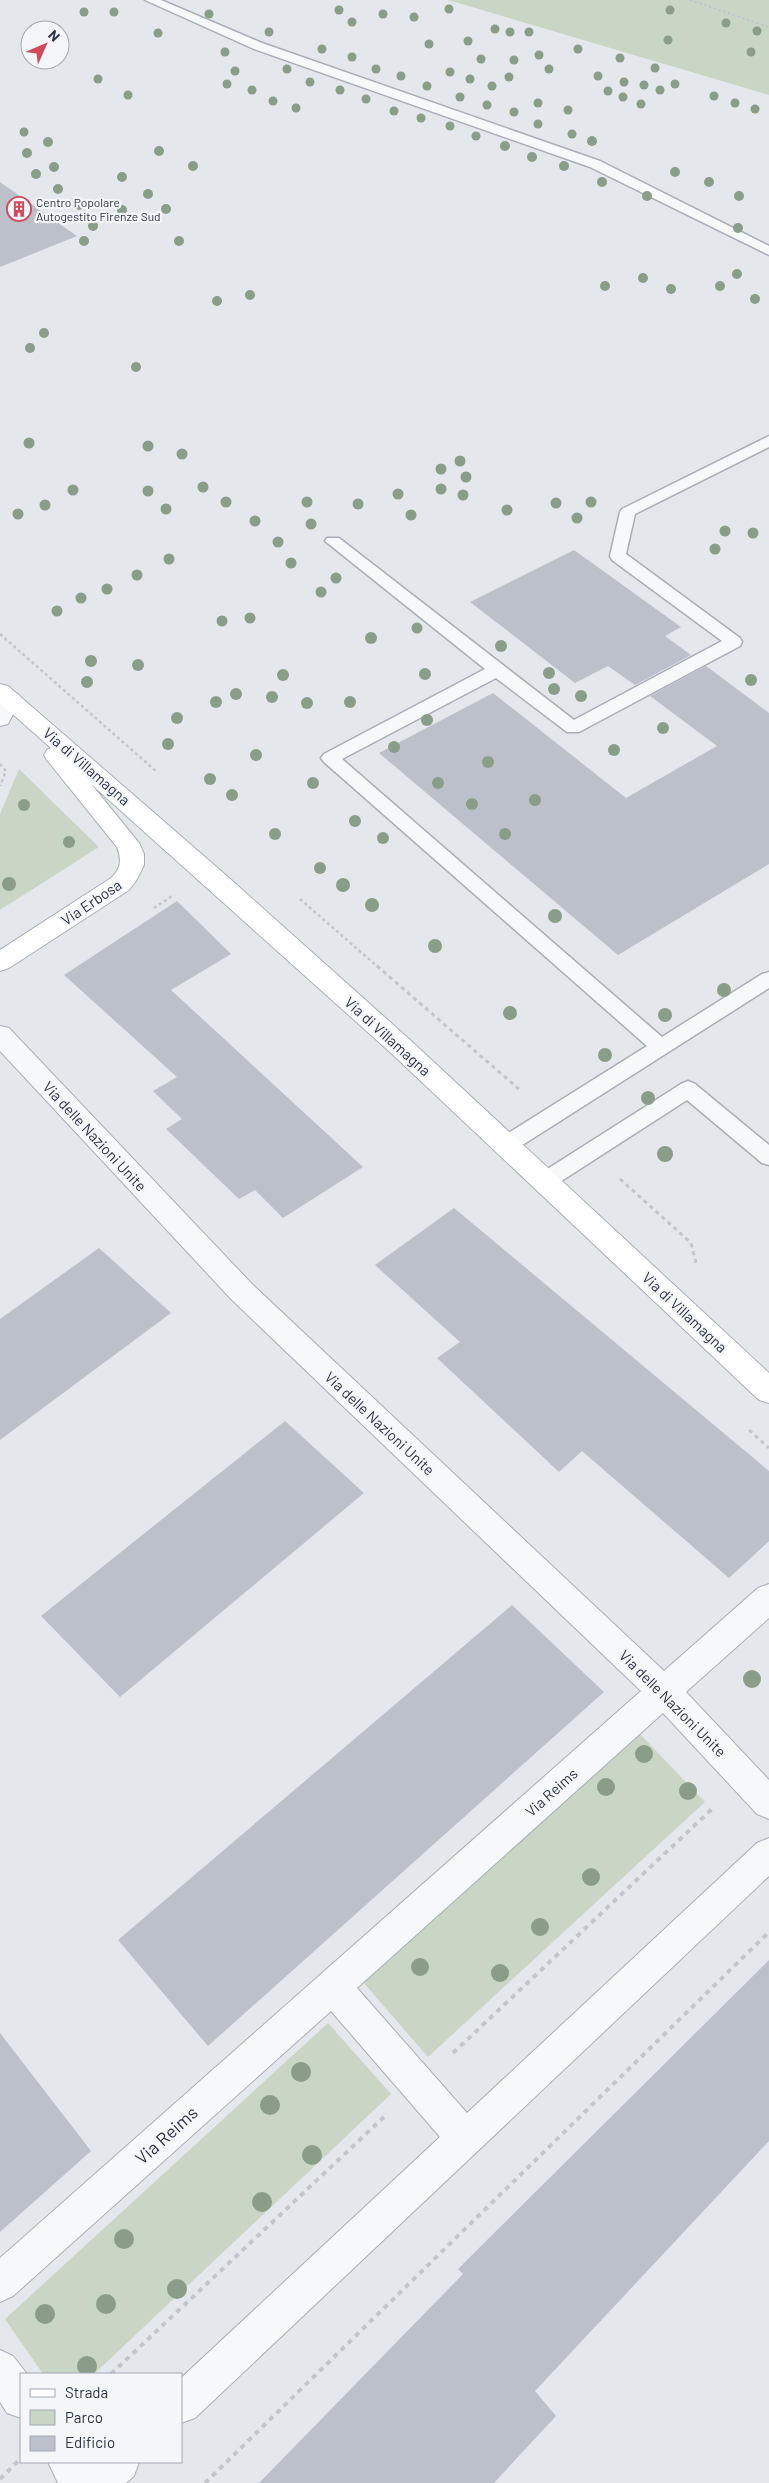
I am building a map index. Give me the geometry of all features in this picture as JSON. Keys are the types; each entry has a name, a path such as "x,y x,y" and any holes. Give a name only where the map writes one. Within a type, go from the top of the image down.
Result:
{"main road":[{"name":"Via Erbosa","path":"0,962 120,884 128,876 134,860 127,843 6,703"},
{"name":"Via di Villamagna","path":"6,703 219,882 545,1181 769,1391"}],"street":[{"name":"Via delle Nazioni Unite","path":"0,1035 242,1292 664,1692 769,1803"},
{"name":"Via Reims","path":"0,2283 769,1598"},
{"path":"182,2403 769,1854"},
{"path":"332,1987 465,2138"},
{"path":"0,2369 20,2398"},
{"path":"68,2463 82,2483"},
{"path":"97,2483 119,2463"}],"lane":[{"path":"151,0 258,46 594,164 769,251"},
{"path":"333,541 573,728 734,642 618,556 628,512 769,441"},
{"path":"497,670 330,758 661,1047"},
{"path":"506,1145 769,979"},
{"path":"545,1181 688,1089 769,1157"}],"path":[{"path":"690,0 769,27"},
{"path":"0,764 6,771 0,786"},
{"path":"152,910 176,894"},
{"path":"205,2483 769,1932"},
{"path":"0,2479 20,2460"}],"green space":[{"path":"448,0 769,0 769,95"},
{"path":"19,769 99,847 0,910 0,814"},
{"path":"638,1732 705,1802 428,2057 363,1982"},
{"path":"328,2023 391,2094 95,2373 42,2373 5,2319"}],"building":[{"name":"Centro Popolare Autogestito Firenze Sud","path":"0,182 77,236 0,267"},
{"path":"574,550 681,627 665,636 691,655 635,685 608,666 575,683 470,602"},
{"path":"706,666 769,713 769,864 618,955 379,753 493,693 626,798 717,746 650,696"},
{"path":"177,901 231,954 171,990 363,1167 283,1218 255,1190 239,1199 166,1129 182,1119 153,1091 177,1077 64,975"},
{"path":"454,1208 769,1471 769,1541 729,1578 582,1451 559,1472 437,1358 460,1342 375,1265"},
{"path":"99,1248 171,1313 0,1440 0,1319"},
{"path":"285,1421 364,1493 120,1697 41,1616"},
{"path":"512,1605 604,1692 208,2046 118,1940"},
{"path":"769,1960 769,2141 535,2391 556,2416 494,2483 259,2483 463,2274 458,2269"},
{"path":"0,2033 91,2151 0,2232"}],"place":[{"name":"Centro Popolare Autogestito Firenze Sud","path":"19,209"}]}
